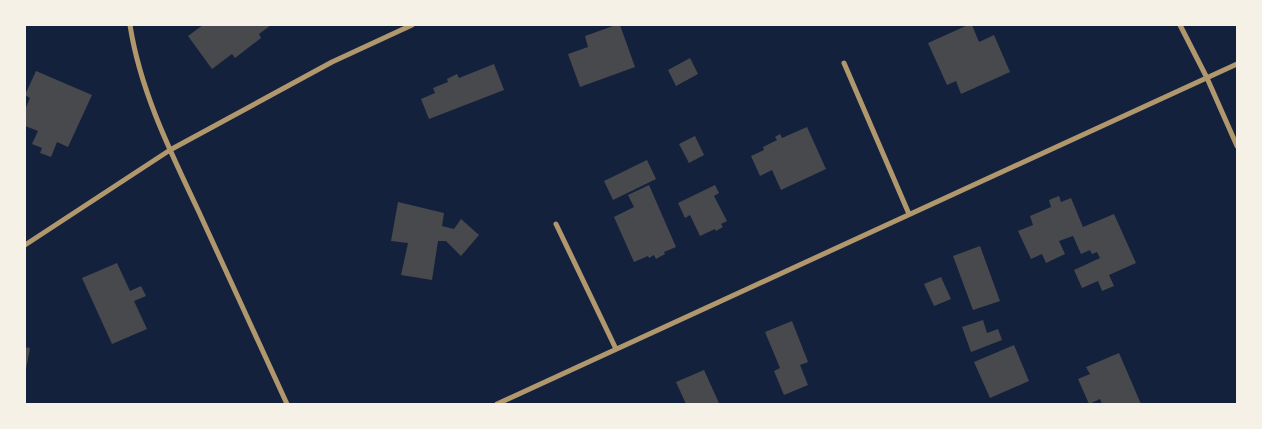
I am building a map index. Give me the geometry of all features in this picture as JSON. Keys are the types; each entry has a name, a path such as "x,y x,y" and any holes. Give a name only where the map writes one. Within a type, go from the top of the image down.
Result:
{"street":[{"path":"130,25 133,44 148,95 170,150 287,404"},
{"path":"25,245 170,150 332,62 412,25"},
{"path":"1180,25 1207,78 1237,146"},
{"path":"844,63 910,214"},
{"path":"497,404 1237,64"},
{"path":"556,224 616,349"}],"building":[{"path":"203,25 271,25 259,34 261,38 235,58 232,54 212,69 188,36"},
{"path":"620,25 635,67 580,87 568,54 588,47 585,36"},
{"path":"968,25 972,25 979,42 994,35 1010,72 961,94 956,81 947,85 928,43"},
{"path":"690,58 698,74 676,86 668,70"},
{"path":"494,64 504,90 429,119 421,99 435,93 433,88 448,82 447,79 457,74 459,78"},
{"path":"36,71 92,95 68,147 57,142 51,157 40,153 42,148 32,144 38,131 25,126 25,110 30,98 25,95"},
{"path":"807,127 826,169 781,190 772,170 760,176 751,156 764,150 763,147 777,140 775,137 780,134 782,138"},
{"path":"695,136 704,155 689,163 679,144"},
{"path":"647,160 656,179 613,200 604,181"},
{"path":"649,185 676,247 664,252 665,254 656,259 654,255 634,262 614,217 634,207 628,195"},
{"path":"715,185 719,193 714,196 727,221 721,224 723,227 716,231 715,229 700,236 690,215 685,218 678,203"},
{"path":"1059,196 1061,202 1071,198 1083,227 1114,214 1136,263 1109,275 1114,286 1102,291 1098,281 1082,288 1074,270 1100,258 1097,252 1092,254 1090,250 1081,254 1073,236 1059,241 1065,254 1046,263 1042,254 1031,259 1018,231 1033,225 1030,216 1051,207 1049,200"},
{"path":"398,202 444,213 442,226 454,229 461,219 479,235 461,256 446,241 438,241 432,280 401,275 408,243 391,241"},
{"path":"980,246 1000,301 973,310 953,256"},
{"path":"117,263 130,291 141,286 146,296 134,301 147,329 112,344 82,278"},
{"path":"941,277 951,299 934,306 924,284"},
{"path":"983,320 987,333 998,329 1002,340 971,352 962,327"},
{"path":"792,321 808,362 800,365 808,385 784,395 774,371 780,368 765,332"},
{"path":"1014,345 1029,381 990,398 974,362"},
{"path":"25,347 30,348 26,369 25,369"},
{"path":"1119,353 1141,404 1102,404 1100,399 1089,404 1078,379 1090,374 1086,367"},
{"path":"704,370 719,403 686,404 676,382"}]}
